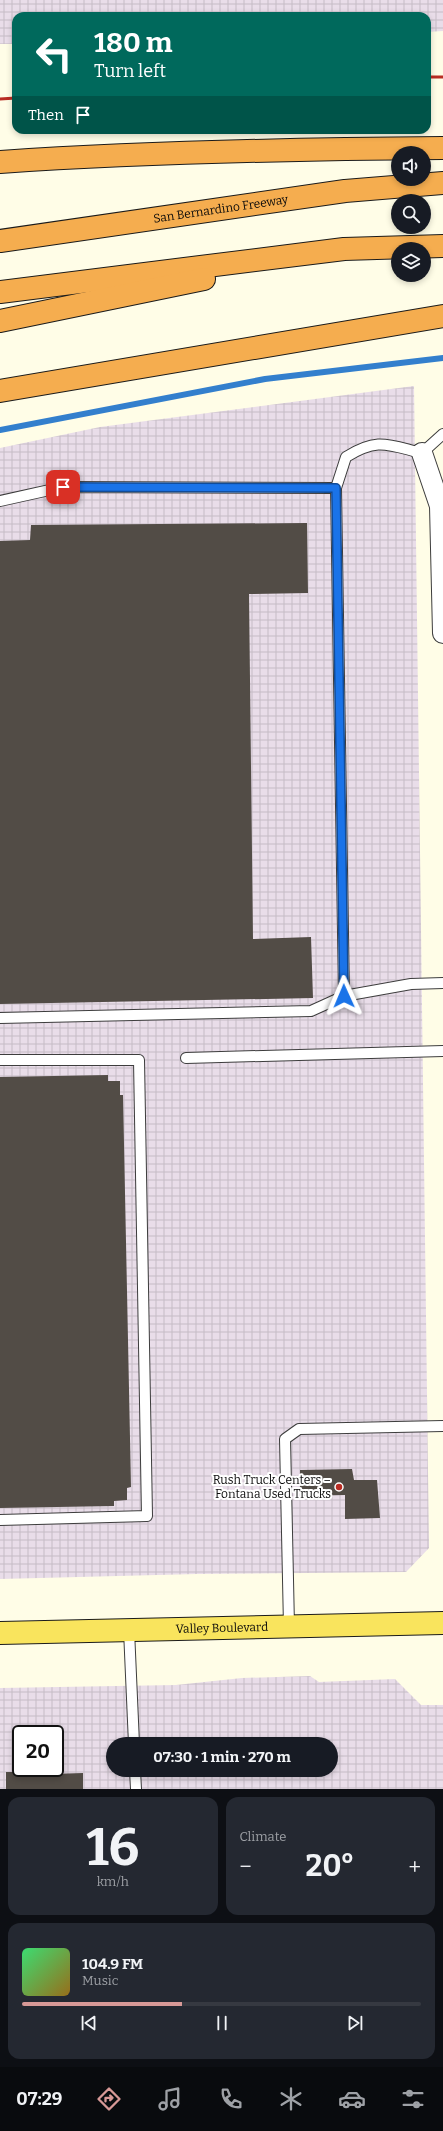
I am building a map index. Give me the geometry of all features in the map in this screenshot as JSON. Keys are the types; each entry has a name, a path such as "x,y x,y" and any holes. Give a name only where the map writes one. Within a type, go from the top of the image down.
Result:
{"highway":[{"path":"0,162 72,157 190,153 443,148"},
{"name":"San Bernardino Freeway","path":"0,241 345,190 443,183"},
{"path":"0,292 344,249 443,246"},
{"path":"0,322 344,249"},
{"path":"0,391 443,316"}],"main road":[{"name":"Valley Boulevard","path":"0,1633 443,1623"}],"street":[{"path":"422,453 440,506 443,633"}],"lane":[{"path":"344,996 336,488 346,457 360,449 382,443 422,453 443,434"},
{"path":"0,501 63,487 336,488"},
{"path":"0,1018 311,1011 344,996 411,984 443,983"},
{"path":"186,1058 443,1051"},
{"path":"0,1060 139,1060 147,1516 0,1520"},
{"path":"289,1626 285,1439 299,1429 443,1426"},
{"path":"128,1630 134,1737"},
{"path":"135,1777 136,1789"}],"shaded area":[{"path":"0,0 443,0 443,31 431,32 431,12 12,12 12,44 0,44"},
{"path":"414,386 429,1548 406,1572 197,1574 0,1579 0,448 100,427"},
{"path":"310,1676 319,1682 395,1679 421,1705 443,1705 443,1789 0,1789 0,1688 176,1685 242,1678"}],"building":[{"path":"307,523 308,593 249,594 253,939 311,937 313,998 0,1004 0,541 30,540 31,525"},
{"path":"108,1075 108,1081 120,1081 120,1095 123,1095 131,1487 127,1488 127,1500 114,1501 114,1506 0,1508 0,1077"},
{"name":"Rush Truck Centers – Fontana Used Trucks","path":"352,1469 354,1480 377,1480 380,1518 345,1519 345,1495 300,1496 300,1470"},
{"path":"6,1772 12,1772 12,1777 64,1777 64,1774 83,1773 83,1789 6,1789"}],"waterway":[{"path":"0,430 265,379 443,358"}],"railway":[{"path":"431,77 443,77"},
{"path":"0,99 12,98"}],"place":[{"name":"Rush Truck Centers – Fontana Used Trucks","path":"339,1487"}],"route":[{"path":"63,487 336,488 344,996"}]}
